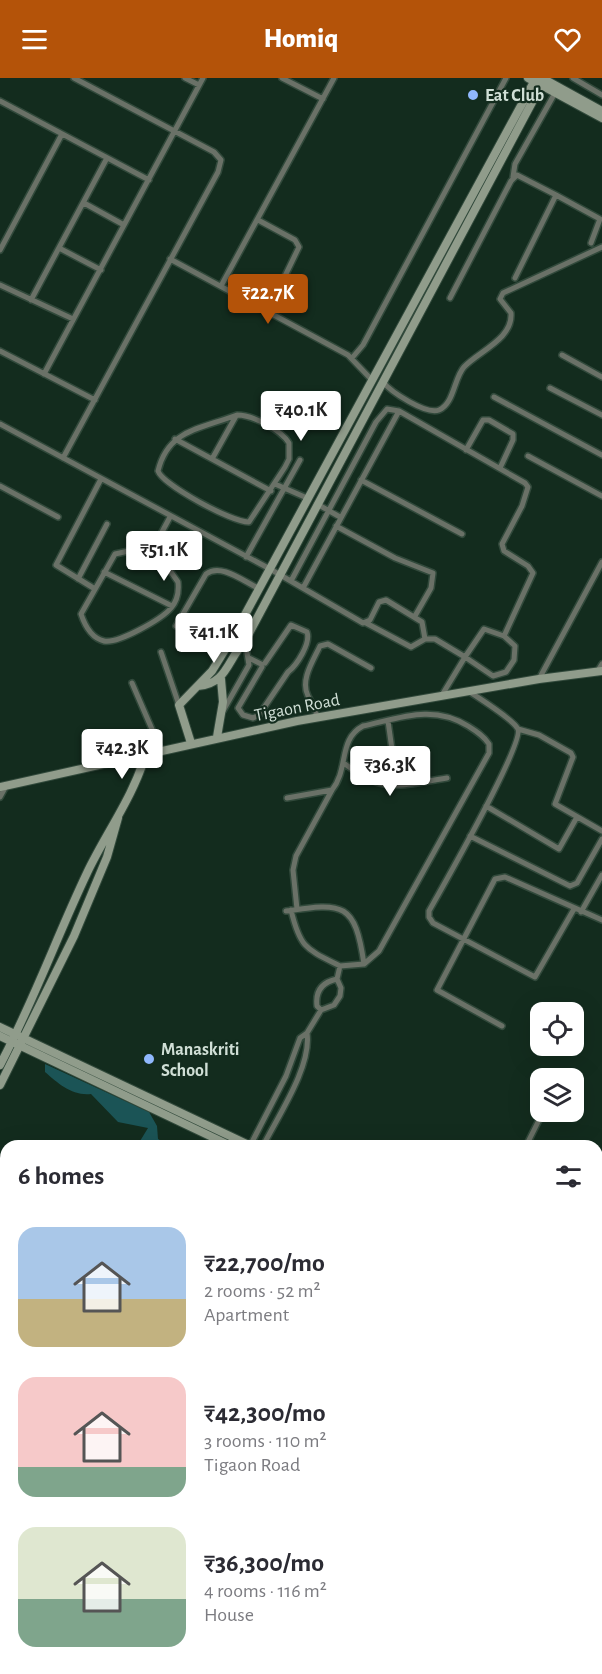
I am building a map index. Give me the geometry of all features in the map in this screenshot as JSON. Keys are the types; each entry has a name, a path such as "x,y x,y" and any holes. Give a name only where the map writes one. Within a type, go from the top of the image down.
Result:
{"street":[{"path":"63,458 218,172 221,160 214,152 74,78"},
{"path":"185,78 199,86"},
{"path":"44,374 203,78"},
{"path":"282,78 323,99"},
{"path":"221,286 334,78"},
{"path":"352,358 366,339 506,78"},
{"path":"573,78 602,95"},
{"path":"539,80 555,93 602,118"},
{"path":"539,80 602,111"},
{"path":"179,705 212,671 235,633 371,380 539,80"},
{"path":"217,737 222,712 221,679 235,651 245,640 383,382 539,80"},
{"path":"450,298 513,177 515,164 555,93"},
{"path":"0,100 149,180"},
{"path":"0,250 62,134"},
{"path":"31,300 107,158"},
{"path":"513,177 520,176 600,219 591,243"},
{"path":"515,278 556,195"},
{"path":"84,202 124,225"},
{"path":"258,220 295,240 299,247 268,311"},
{"path":"383,382 404,399 432,411 440,410 448,401 463,369 485,351 509,325 511,313 500,299 503,293 602,247"},
{"path":"59,248 101,270"},
{"path":"170,259 352,358 371,380"},
{"path":"0,285 73,320"},
{"path":"0,351 95,400"},
{"path":"562,356 602,377"},
{"path":"550,388 602,415"},
{"path":"494,397 602,455"},
{"path":"291,581 380,414 387,409 399,411 500,468 528,487 526,498 502,548 528,566 533,573 504,636"},
{"path":"303,588 399,411"},
{"path":"212,459 237,415"},
{"path":"237,415 256,420 280,434 289,443 289,459 271,491 249,522 237,520 200,502 159,474 162,459 175,439 237,415"},
{"path":"466,450 483,420 508,430 513,434 513,440 500,468"},
{"path":"0,424 411,646 425,639 435,639 465,657 487,675 506,672 516,651 515,646 504,636 484,629 465,657 442,695"},
{"path":"175,439 271,491"},
{"path":"528,456 602,496"},
{"path":"246,557 286,489 300,460"},
{"path":"95,589 56,565 100,479"},
{"path":"361,480 462,534"},
{"path":"275,484 308,498"},
{"path":"0,486 58,517"},
{"path":"317,504 340,517"},
{"path":"147,560 170,517"},
{"path":"78,579 108,524"},
{"path":"336,526 402,562 433,573 431,588 415,616"},
{"path":"129,551 171,572 178,582 177,596 172,606 162,616 138,630 108,642 101,641 91,634 81,614 104,572 118,552 129,551"},
{"path":"539,679 602,562"},
{"path":"176,626 206,574 211,570 226,572 258,588"},
{"path":"104,572 172,606"},
{"path":"366,623 373,617 379,602 384,599 415,616 424,626 425,639"},
{"path":"291,625 307,632 309,640 293,668 259,715 253,718 243,715 238,708 263,665 291,625"},
{"path":"222,712 248,672 249,658 245,640 235,633"},
{"path":"317,718 316,707 309,698 305,686 309,669 320,646 328,644 371,668"},
{"path":"161,652 191,743"},
{"path":"249,658 263,665"},
{"path":"600,672 602,664"},
{"name":"Tigaon Road","path":"3,787 217,737 442,695 539,679 600,672"},
{"path":"198,686 213,684 221,679"},
{"path":"132,683 161,750"},
{"path":"470,692 518,729 539,735 572,755 555,802 602,831"},
{"path":"439,713 480,734 490,749 379,951 364,964 340,966 304,945 298,937 291,910 294,862 302,842 345,764 346,742 354,731 363,726 388,721 439,713"},
{"path":"388,721 397,785"},
{"path":"518,729 518,738 486,806 429,911 429,917 433,923 536,977 574,909"},
{"path":"0,1084 88,871 140,772 146,753"},
{"path":"345,764 371,782 397,785 447,778"},
{"path":"0,797 3,787"},
{"path":"287,798 332,790"},
{"path":"486,806 559,849 577,817"},
{"path":"0,1065 18,1041 74,936 107,857 118,813"},
{"path":"470,836 570,886 577,883 602,839"},
{"path":"581,912 602,875"},
{"path":"502,1026 437,990 497,877 505,877 602,920"},
{"path":"291,910 327,905 352,918 357,928 364,964"},
{"path":"253,1140 285,1076 300,1038 307,1033 321,1010 334,1005 340,996 341,988 337,979 340,966"},
{"path":"321,1010 317,1006 319,991 328,981 337,979"},
{"path":"0,1027 18,1041 219,1140"},
{"path":"267,1140 299,1073 308,1044 307,1033"},
{"path":"0,1036 18,1041 237,1140"},
{"path":"529,1140 538,1122"}],"water":[{"path":"45,1064 149,1112 157,1126 160,1140 141,1140 148,1128 118,1122 91,1094 72,1091 45,1072"}],"place":[{"name":"Eat Club","path":"473,95"},
{"name":"Manaskriti School","path":"149,1059"}]}
